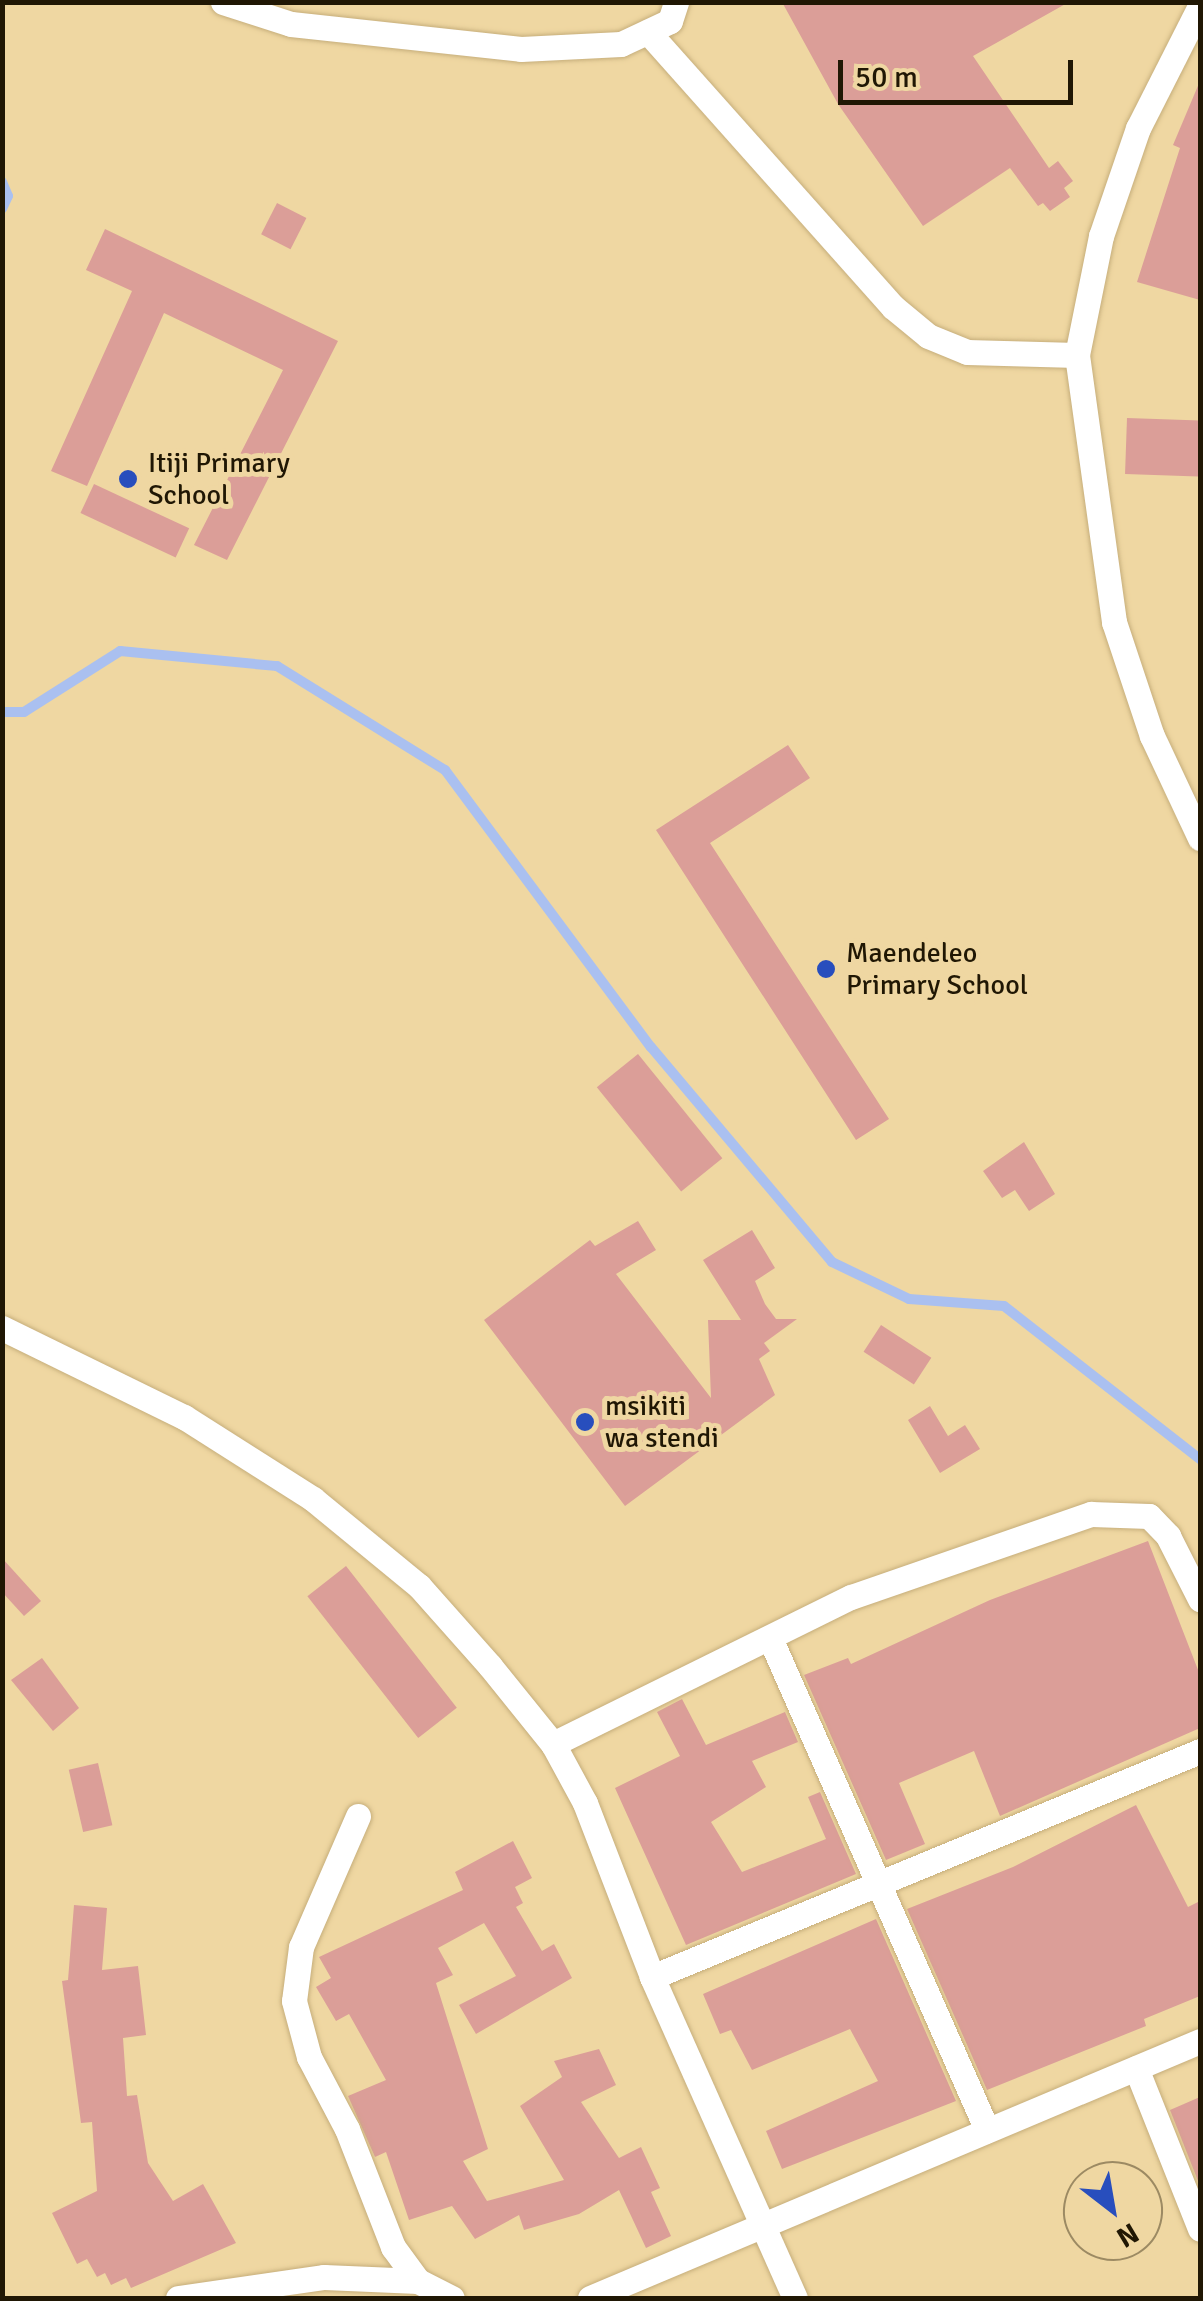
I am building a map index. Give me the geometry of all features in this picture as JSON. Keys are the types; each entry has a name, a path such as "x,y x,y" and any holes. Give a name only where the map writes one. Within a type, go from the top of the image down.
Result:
{"street":[{"path":"223,2 291,24 439,45 583,49 621,44 648,32 670,20 676,2"},
{"path":"1200,6 1138,128 1101,236 1077,355 1114,622 1188,788 1200,838"},
{"path":"648,32 893,307 928,336 967,352 1077,355"},
{"path":"2,1328 184,1417 313,1500 419,1586 553,1744 616,1871 652,1977 795,2298"},
{"path":"553,1744 851,1597 1049,1525 1124,1511 1149,1516 1168,1536 1200,1599"},
{"path":"770,1638 987,2130"},
{"path":"652,1977 1200,1751"},
{"path":"358,1816 300,1947 294,2001 309,2057 347,2129 392,2248 418,2281"},
{"path":"590,2298 697,2258 764,2222 1200,2042"},
{"path":"1136,2068 1200,2229"},
{"path":"178,2298 324,2277 418,2281 452,2298"}],"building":[{"path":"782,2 1069,2 973,56 1049,168 1058,161 1073,181 1064,188 1070,197 1050,211 1043,203 1038,206 1010,168 923,226 838,104"},
{"path":"1200,81 1200,300 1137,282 1180,148 1173,145"},
{"path":"277,203 306,218 291,249 261,234"},
{"path":"105,229 338,341 227,560 194,545 283,370 164,313 87,486 51,471 132,291 86,270"},
{"path":"1127,418 1200,421 1198,477 1125,474"},
{"path":"94,484 189,528 176,557 80,513"},
{"path":"788,745 810,778 710,843 889,1119 856,1140 656,830"},
{"path":"638,1054 722,1158 681,1191 597,1087"},
{"path":"1024,1142 1055,1194 1029,1211 1015,1190 1002,1198 983,1171"},
{"path":"638,1221 656,1250 616,1274 711,1398 708,1320 741,1320 703,1260 752,1230 775,1268 755,1281 765,1304 776,1319 797,1319 764,1343 770,1351 759,1359 775,1395 625,1506 484,1320 590,1240 595,1246"},
{"path":"881,1325 931,1358 914,1385 864,1352"},
{"path":"930,1406 948,1436 965,1425 980,1449 940,1473 908,1420"},
{"path":"1148,1541 1200,1675 1200,1728 1000,1816 974,1751 899,1783 925,1844 886,1860 804,1675 848,1658 851,1664 990,1600"},
{"path":"2,1558 41,1601 24,1616 2,1592"},
{"path":"346,1566 457,1708 418,1738 307,1596"},
{"path":"42,1658 79,1708 53,1731 11,1680"},
{"path":"682,1699 706,1745 785,1712 798,1742 752,1761 766,1787 711,1822 742,1872 826,1839 808,1797 820,1792 856,1874 686,1945 615,1788 680,1756 657,1712"},
{"path":"98,1763 112,1825 83,1832 69,1770"},
{"path":"1136,1805 1188,1907 1200,1901 1200,1996 1144,2019 1146,2026 987,2090 907,1909 1013,1867"},
{"path":"513,1841 532,1878 515,1887 523,1903 516,1907 542,1951 554,1944 572,1978 476,2034 459,2005 516,1976 484,1923 438,1948 453,1975 436,1983 488,2149 463,2161 487,2201 564,2180 520,2106 562,2077 554,2061 599,2049 616,2085 581,2102 619,2158 641,2147 660,2188 651,2192 671,2236 646,2248 619,2190 579,2214 524,2230 519,2215 475,2239 452,2206 409,2220 386,2152 375,2157 348,2096 386,2080 349,2014 336,2021 316,1987 331,1978 319,1957 463,1890 455,1872"},
{"path":"74,1905 107,1908 102,1970 138,1966 146,2035 123,2038 127,2096 137,2095 148,2163 173,2201 203,2184 236,2243 131,2288 126,2278 111,2285 105,2273 97,2277 87,2259 77,2264 52,2213 97,2191 92,2122 81,2123 62,1981 68,1980"},
{"path":"876,1919 956,2101 782,2169 766,2131 878,2081 850,2029 752,2070 731,2030 720,2034 703,1994"},
{"path":"1200,2097 1200,2186 1170,2110"}],"waterway":[{"path":"2,182 8,196 2,209"},
{"path":"2,712 24,712 120,651 277,666 445,770 651,1047 832,1262 909,1299 1004,1306 1200,1459"}],"place":[{"name":"Itiji Primary School","path":"128,479"},
{"name":"Maendeleo Primary School","path":"826,969"},
{"name":"msikiti wa stendi","path":"585,1422"}]}
